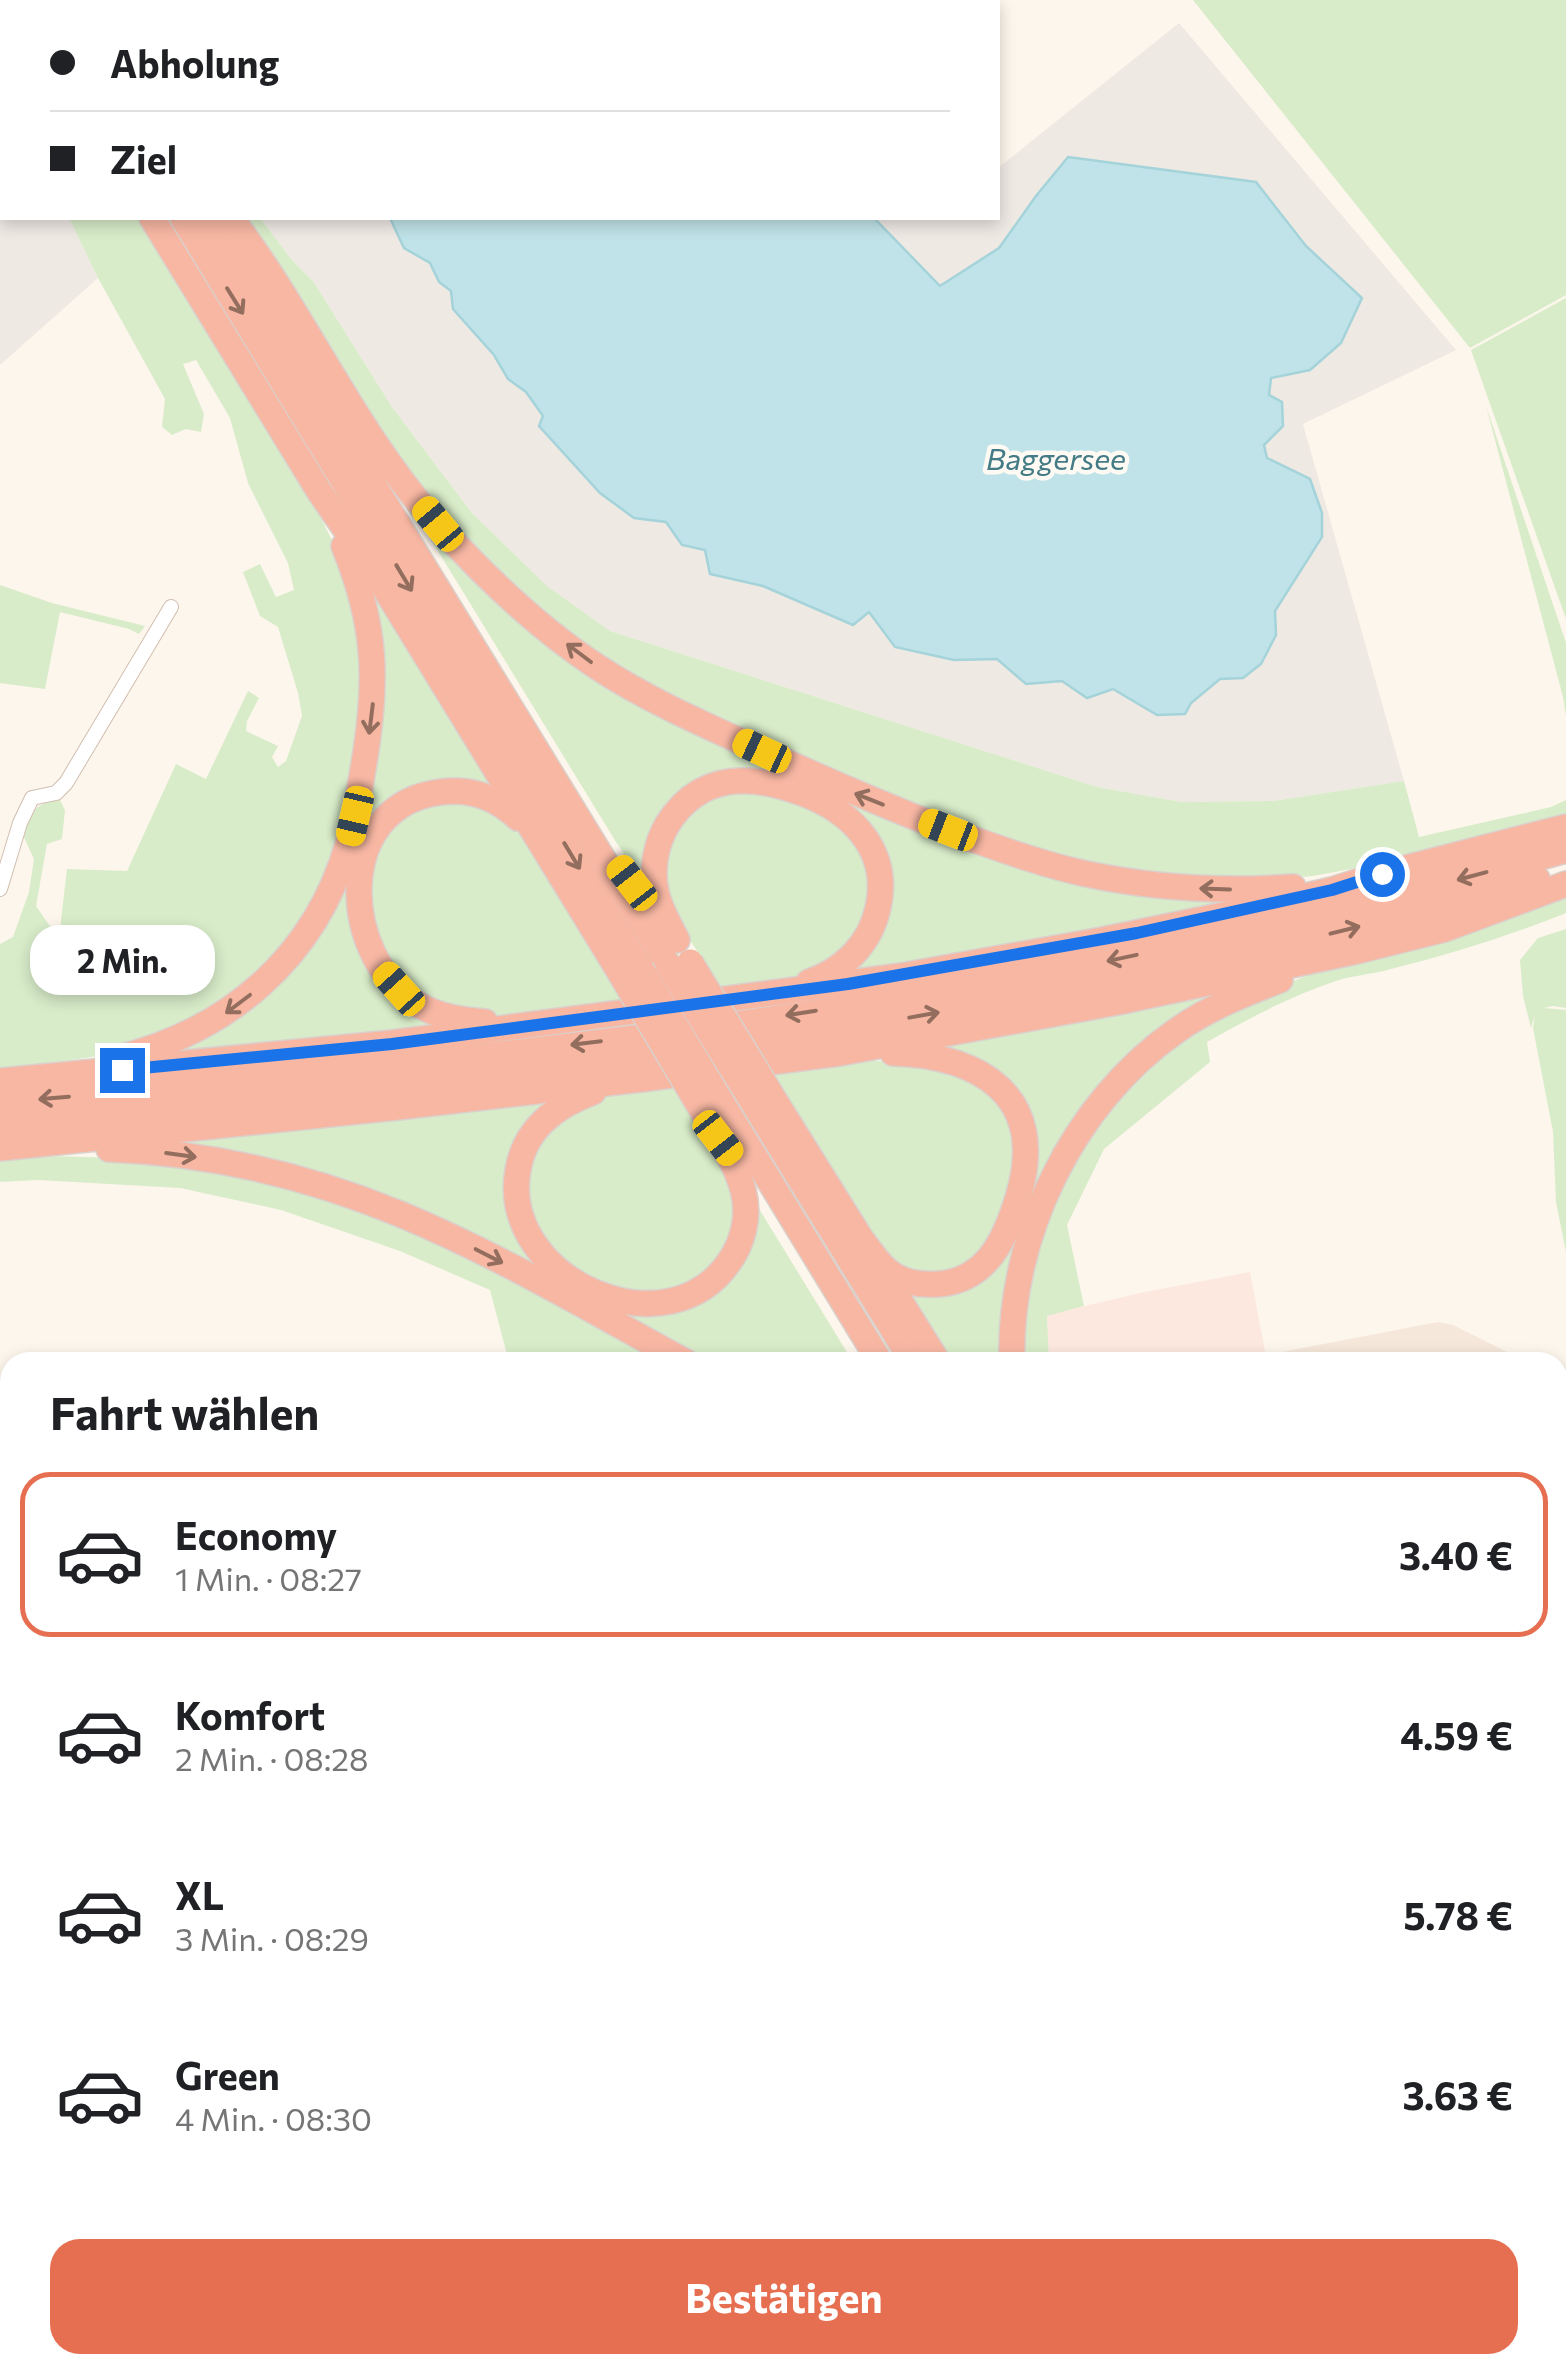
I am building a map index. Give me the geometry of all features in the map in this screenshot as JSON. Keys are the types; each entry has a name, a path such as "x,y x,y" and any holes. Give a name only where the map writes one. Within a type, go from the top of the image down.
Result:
{"highway":[{"path":"153,220 548,857"},
{"path":"185,220 717,1114 874,1352"},
{"path":"211,220 565,797 678,955 907,1352"},
{"path":"232,220 278,283 376,443 438,524 537,621 596,666 648,696 827,781 1008,852 1081,873 1190,888 1242,889 1290,887 1382,874"},
{"path":"12,1080 124,1056 182,1038 207,1025 256,990 304,936 323,906 355,816 374,692 373,657 363,598 319,491"},
{"path":"678,955 656,896 655,860 664,832 686,803 713,787 745,780 776,783 830,804 856,826 874,854 880,886 878,912 860,948 840,966 771,994"},
{"path":"550,1024 454,1018 416,1003 383,972 366,936 358,885 364,854 382,823 396,810 415,799 452,790 472,792 503,804 516,815 630,970"},
{"path":"12,1080 392,1044 901,976 1119,937 1332,890 1566,827"},
{"path":"0,1103 392,1066 910,997 1106,961 1296,920 1566,850"},
{"path":"0,1124 397,1086 920,1016 1113,981 1305,940 1566,871"},
{"path":"7,1147 642,1079 840,1053 1118,1002 1357,952 1446,929 1566,884"},
{"path":"1012,1352 1019,1278 1040,1206 1075,1140 1120,1080 1176,1031 1201,1015 1257,989 1357,952"},
{"path":"840,1053 920,1054 968,1066 1002,1090 1016,1108 1025,1133 1024,1174 1004,1238 982,1267 966,1277 948,1284 910,1282 881,1265 858,1237"},
{"path":"642,1079 590,1094 554,1111 529,1138 520,1156 516,1194 528,1235 543,1254 580,1286 640,1304 676,1300 712,1282 726,1266 737,1250 746,1209 737,1174 718,1138 717,1114"},
{"path":"768,1108 932,1352"},
{"path":"718,1138 838,1294"},
{"path":"7,1147 185,1155 310,1183 444,1234 667,1352"}],"street":[{"path":"0,890 20,823 32,798 56,793 66,783 170,607"}],"shaded area":[{"name":"Baggersee","path":"1179,23 1456,350 1303,424 1404,781 1273,801 1182,802 1097,787 610,631 547,586 472,513 392,407 313,281 262,220 1000,220 1000,166"},
{"path":"0,220 70,220 98,278 0,365"},
{"path":"1250,1272 1265,1352 1049,1352 1047,1315"},
{"path":"1438,1322 1453,1325 1507,1352 1282,1352"}],"green space":[{"path":"1193,0 1566,0 1566,295 1470,348"},
{"path":"70,220 139,220 322,520 337,551 358,617 365,691 348,809 328,875 283,950 227,1003 149,1042 98,1056 0,1070 0,944 13,937 29,892 34,859 22,833 35,809 60,800 65,810 62,839 47,844 36,906 54,932 60,929 67,869 127,871 176,764 206,779 248,691 259,698 246,731 278,746 272,757 278,767 286,761 302,716 278,627 260,616 243,572 260,564 276,597 294,590 288,563 248,483 230,418 196,360 183,364 204,414 201,432 186,429 172,435 162,427 165,399"},
{"path":"239,220 262,220 313,281 392,407 472,513 547,586 610,631 1097,787 1182,802 1273,801 1404,781 1419,837 1551,807 1566,800 1566,815 1378,864 1313,876 1201,881 1087,865 929,814 629,677 543,617 435,513"},
{"path":"1566,298 1566,619 1471,350"},
{"path":"1486,406 1566,643 1566,716 1563,697"},
{"path":"419,520 544,636 1008,858 1262,894 1167,918 850,976 884,914 844,806 700,786 645,885"},
{"path":"363,574 503,796 478,787 369,828 364,949 448,1024 155,1058 281,972 361,814"},
{"path":"0,585 52,603 145,626 139,634 60,612 45,689 0,683"},
{"path":"755,787 834,818 860,849 869,887 868,909 845,952 799,977 723,991 673,914 662,879 671,835 698,803"},
{"path":"434,801 476,802 515,826 626,1007 520,1017 488,1015 458,1012 414,992 375,935 367,873 389,827"},
{"path":"1566,894 1566,913 1458,951 1322,986 1207,1042 1210,1062 1104,1149 1067,1225 1084,1306 1047,1316 1049,1352 1023,1352 1028,1287 1040,1240 1055,1199 1084,1143 1130,1085 1203,1024 1316,972"},
{"path":"1566,929 1566,1008 1544,1008 1566,1010 1566,1252 1556,1202 1553,1132 1533,1028 1535,1015 1531,1028 1520,960 1538,938"},
{"path":"1232,988 1070,1139 1005,1352 942,1352 897,1286 989,1269 1028,1126 927,1047"},
{"path":"849,1061 908,1061 942,1066 995,1096 1015,1133 1017,1164 1004,1217 976,1260 940,1276 908,1273 883,1256 768,1071"},
{"path":"673,1083 728,1172 736,1194 735,1220 727,1246 715,1266 678,1291 621,1292 568,1266 535,1228 525,1191 534,1148 566,1112 597,1097"},
{"path":"550,1100 511,1201 584,1294 702,1295 753,1199 847,1352 677,1352 447,1230 136,1146"},
{"path":"0,1156 119,1158 190,1166 260,1180 349,1205 442,1243 647,1352 506,1352 490,1290 400,1251 281,1210 180,1188 38,1180 0,1182"}],"water":[{"name":"Baggersee","path":"1068,157 1256,182 1306,246 1362,298 1341,343 1310,370 1271,378 1269,395 1282,402 1283,426 1264,445 1267,458 1310,479 1322,513 1322,537 1275,611 1276,635 1261,664 1243,678 1220,679 1191,703 1185,714 1157,715 1113,689 1087,698 1062,681 1026,684 997,659 954,660 895,647 869,612 853,625 763,586 710,574 705,550 682,545 666,522 634,518 600,493 539,426 543,416 526,392 508,379 494,355 453,309 451,291 439,282 430,263 404,248 391,220 876,220 940,286 999,248"}],"route":[{"path":"122,1070 392,1044 848,984 1137,933 1332,890 1382,874"}]}
